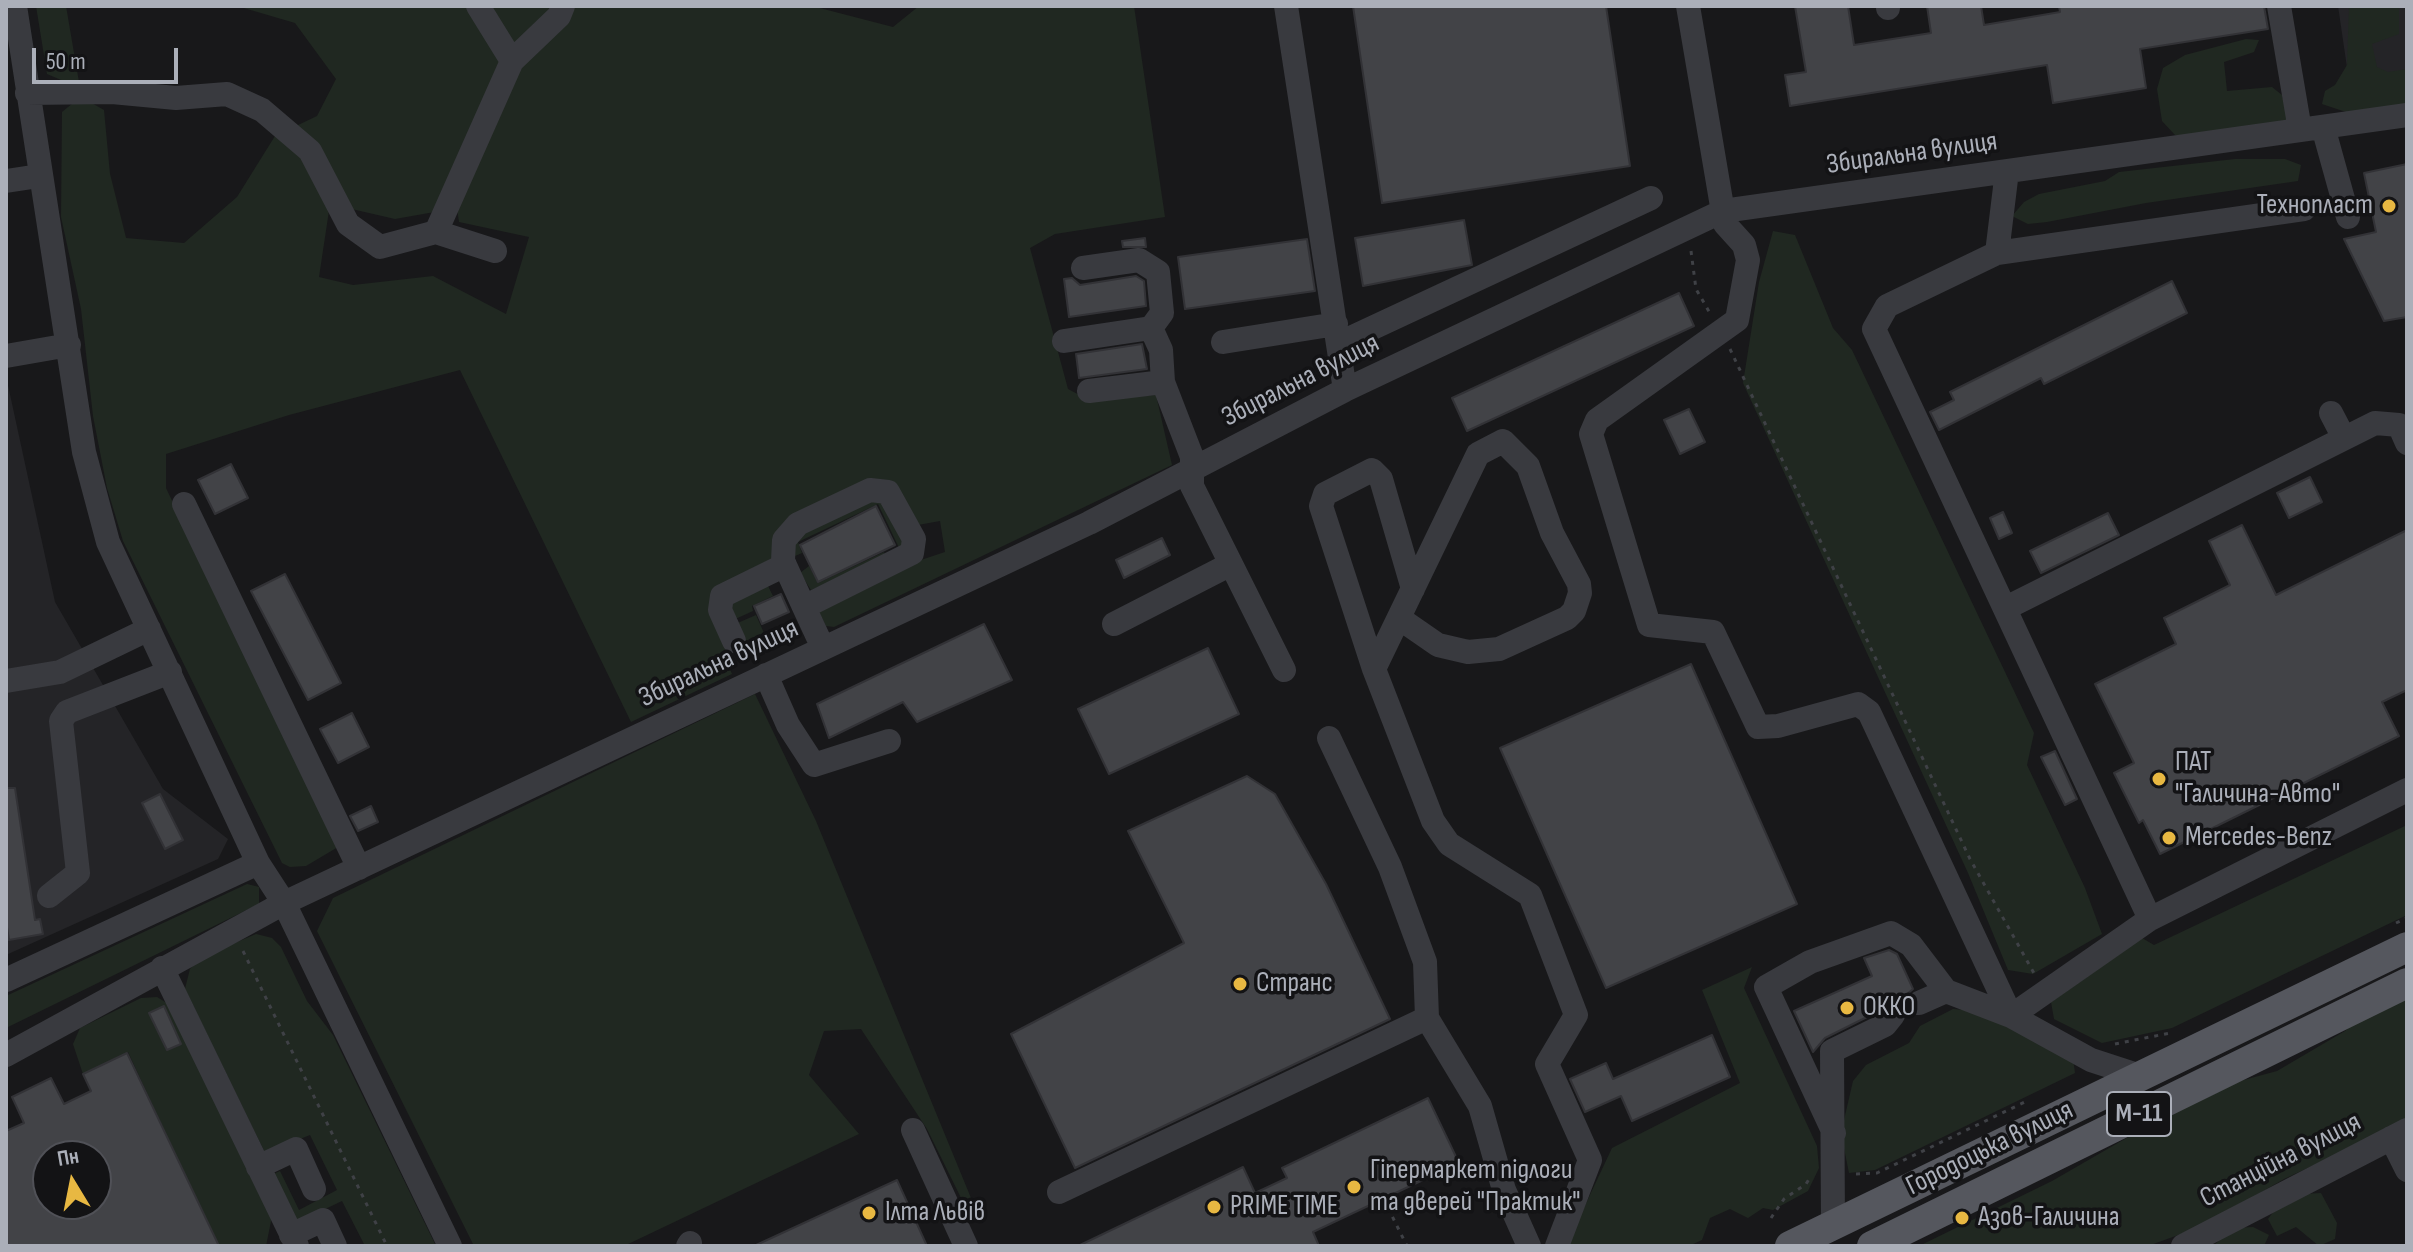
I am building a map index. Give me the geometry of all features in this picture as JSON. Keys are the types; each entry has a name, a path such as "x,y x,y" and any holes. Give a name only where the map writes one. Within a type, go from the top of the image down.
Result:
{"main road":[{"name":"Городоцька вулиця","path":"1790,1246 2140,1076 2400,936"},
{"name":"Городоцька вулиця","path":"1872,1246 2407,983"}],"street":[{"path":"15,6 39,176 94,498 108,542 258,863 284,903 450,1246"},
{"path":"478,6 512,61"},
{"path":"436,232 512,61 559,16 563,6"},
{"path":"1286,6 1345,390"},
{"path":"1688,6 1725,224 1748,256 1737,320 1597,420 1591,434 1649,625 1713,632 1758,727 1791,723 1858,704 1869,712 2011,1016"},
{"path":"2279,6 2311,129 2348,217"},
{"path":"27,93 112,92 176,98 227,94 262,110 310,151 348,224 380,247 436,232 495,251"},
{"name":"Збиральна вулиця","path":"6,1055 284,903 1193,471 1345,390 1723,211 2407,115"},
{"path":"1997,253 2007,171"},
{"path":"6,181 39,176"},
{"path":"1223,342 1337,334 1651,198"},
{"path":"2150,919 1874,329 1887,306 1997,253 2304,209"},
{"path":"1064,341 1151,328 1162,313 1161,279 1153,266 1139,260 1083,268"},
{"path":"1151,328 1161,350 1163,382 1192,457 1192,486 1284,670"},
{"path":"7,356 69,345"},
{"path":"1089,391 1163,382"},
{"path":"2331,413 2344,438"},
{"path":"2006,608 2375,423 2399,425 2407,443"},
{"path":"1374,669 1478,454 1503,441 1528,466 1552,533 1579,584 1579,603 1567,618 1499,649 1468,652 1438,645 1399,618"},
{"path":"1413,589 1381,479 1372,470 1325,494 1321,506 1374,669 1433,821 1449,844 1530,895 1576,1015 1547,1064 1590,1160 1557,1246"},
{"path":"804,607 912,553 914,539 893,497 876,489 791,528 784,540 785,565 804,607 823,648"},
{"path":"184,504 359,868"},
{"path":"1114,624 1231,564"},
{"path":"734,641 720,610 722,596 785,565"},
{"path":"6,681 60,672 149,629"},
{"path":"49,896 78,873 61,721 67,712 170,672"},
{"path":"766,675 788,725 814,765 889,741"},
{"path":"1329,738 1390,867 1425,962 1427,1018 1480,1106 1504,1190 1529,1246"},
{"path":"2011,1016 2150,919 2407,790"},
{"path":"6,980 258,863"},
{"path":"1834,1133 1766,987 1810,962 1891,933 1911,945 1946,991 2011,1016 2091,1060 2140,1076"},
{"path":"162,968 294,1240 323,1220 335,1246"},
{"path":"1919,1003 1946,991"},
{"path":"1833,1225 1832,1051 1885,1025 1893,1015"},
{"path":"1059,1192 1427,1018"},
{"path":"913,1130 966,1246"},
{"path":"2399,1134 2407,1170"},
{"name":"Станційна вулиця","path":"2183,1246 2399,1134"},
{"path":"258,1167 296,1149 314,1189"}],"path":[{"path":"1689,240 1696,289 1714,321"},
{"path":"1729,348 1970,859 2044,993"},
{"path":"2400,936 2407,918"},
{"path":"237,940 387,1246"},
{"path":"2101,1047 2174,1032"},
{"path":"1856,1174 1877,1173 2039,1096"},
{"path":"1771,1218 1784,1199 1806,1184 1813,1173"},
{"path":"1388,1208 1407,1246"}],"shaded area":[{"path":"36,6 66,6 80,88 47,74"},
{"path":"237,6 812,6 893,27 919,6 1134,6 1165,217 1055,234 1030,248 1068,389 1087,399 1156,395 1172,465 834,627 826,626 819,612 921,560 945,552 940,521 918,525 897,494 791,522 776,559 722,588 732,649 723,653 732,674 631,722 460,370 289,415 166,454 166,488 338,847 306,866 290,867 282,863 123,541 107,488 93,416 81,309 61,217 62,112 73,103 90,102 104,110 110,174 126,238 184,243 237,197 275,136 317,116 336,79 295,23","holes":["330,204 395,219 457,208 459,222 529,237 506,314 433,276 353,285 319,277"]},
{"path":"2338,6 2407,6 2407,81 2350,88"},
{"path":"2349,6 2399,6 2399,34 2372,44 2377,67 2388,72 2407,69 2407,109 2352,114 2322,104 2325,91 2335,85 2347,65"},
{"path":"2246,39 2259,40 2254,52 2224,62 2227,91 2272,87 2282,95 2289,121 2193,137 2175,135 2162,121 2157,89 2163,68 2185,55"},
{"path":"2235,159 2285,159 2301,165 2298,181 2146,203 2047,222 2028,224 2012,216 2024,202 2039,194 2105,181 2119,172"},
{"path":"1773,231 1795,235 1833,328 1852,350 2034,733 2027,765 2085,888 2102,934 2033,974 2008,970 1968,873 1743,383 1759,282"},
{"path":"6,376 55,602 163,789 228,839 218,859 6,955"},
{"path":"876,494 906,537 902,554 878,504 798,542 802,553 795,556 791,536"},
{"path":"884,552 887,560 811,590 800,573 809,566 818,583"},
{"path":"767,584 773,596 752,606 753,611 731,621 727,598"},
{"path":"756,615 764,633 741,643 733,625"},
{"path":"755,694 816,821 971,1198 965,1206 927,1129 861,1029 824,1031 809,1075 859,1134 624,1246 474,1246 317,931 333,898"},
{"path":"2407,825 2407,915 2172,1028 2102,1043 2054,1019 2051,1002 2142,938 2154,945"},
{"path":"247,884 259,887 259,904 6,1028 6,996"},
{"path":"256,934 272,938 281,947 307,1001 333,1035 436,1246 365,1246 342,1201 298,1222 269,1176 280,1171 299,1210 337,1190 310,1135 265,1153 185,989 190,969 199,958"},
{"path":"1752,967 1744,988 1817,1146 1819,1168 1808,1191 1773,1210 1763,1208 1748,1218 1730,1209 1710,1218 1702,1240 1689,1246 1566,1246 1612,1148 1740,1083 1702,990"},
{"path":"157,997 170,1005 272,1216 266,1246 218,1246 128,1052 83,1074 73,1044 80,1028 141,998"},
{"path":"2407,998 2407,1122 2284,1179 2203,1226 2148,1246 1919,1246 2052,1181 2137,1132 2240,1081 2277,1071 2345,1031 2369,1009"},
{"path":"1953,1009 1976,1011 2073,1058 2075,1073 1875,1170 1849,1173 1841,1133 1853,1081 1866,1065 1909,1043 1920,1026"},
{"path":"2321,1193 2337,1223 2335,1239 2319,1246 2296,1227 2277,1236 2268,1219 2274,1211 2303,1194"},
{"path":"2253,1227 2269,1235 2264,1246 2213,1246 2232,1228"}],"building":[{"path":"1353,6 1606,6 1630,166 1382,203"},
{"path":"1795,6 1848,6 1854,45 1931,33 1927,6 1981,6 1984,25 2060,12 2059,6 2264,6 2268,29 2140,49 2146,88 2053,103 2047,65 1790,106 1785,75 1806,72"},
{"path":"2407,164 2407,317 2384,321 2344,239 2376,232 2364,173"},
{"path":"1464,220 1472,265 1363,286 1355,238"},
{"path":"1145,238 1146,247 1123,247 1122,241"},
{"path":"1307,239 1315,291 1185,309 1178,257"},
{"path":"1136,276 1144,281 1146,306 1069,317 1064,279 1072,278 1080,285"},
{"path":"2172,281 2187,313 2044,384 2041,378 1939,430 1930,412 1954,400 1950,392"},
{"path":"1679,293 1694,326 1467,431 1452,398"},
{"path":"1142,344 1147,369 1079,378 1076,354"},
{"path":"1689,409 1705,442 1680,454 1664,420"},
{"path":"231,464 248,498 215,514 198,480"},
{"path":"2310,477 2322,502 2289,518 2277,493"},
{"path":"876,506 895,545 818,582 800,545"},
{"path":"2003,512 2012,533 1999,539 1990,518"},
{"path":"2108,513 2119,535 2041,573 2030,551"},
{"path":"2242,525 2276,595 2407,530 2407,690 2382,702 2399,736 2160,854 2143,820 2139,823 2114,773 2134,763 2095,684 2176,644 2164,618 2230,585 2209,541"},
{"path":"1162,538 1170,555 1124,578 1116,560"},
{"path":"285,574 341,683 308,700 251,591"},
{"path":"781,594 789,612 762,624 754,606"},
{"path":"984,624 1012,680 917,722 903,702 829,738 817,704"},
{"path":"1208,648 1239,714 1109,774 1078,709"},
{"path":"1691,664 1797,904 1606,988 1500,748"},
{"path":"352,713 369,747 338,763 320,729"},
{"path":"2055,751 2077,799 2065,805 2041,757"},
{"name":"Странс","path":"1247,776 1275,794 1326,884 1390,1019 1075,1168 1011,1034 1184,943 1128,831"},
{"path":"6,788 15,788 35,920 40,919 43,934 9,940 6,921"},
{"path":"160,794 183,840 165,849 142,803"},
{"path":"371,806 378,822 358,831 350,816"},
{"path":"1889,950 1897,954 1913,989 1906,995 1905,1006 1896,1000 1887,1001 1875,1013 1825,1038 1813,1052 1794,1011 1872,976 1864,958"},
{"path":"164,1006 181,1044 167,1050 149,1013"},
{"path":"1712,1035 1730,1077 1632,1121 1621,1096 1585,1112 1570,1079 1606,1063 1613,1079"},
{"path":"127,1053 219,1246 6,1246 6,1131 24,1123 12,1097 51,1078 64,1104 91,1091 83,1074"},
{"path":"1428,1098 1459,1163 1313,1232 1319,1246 1078,1246 1243,1167 1255,1193 1287,1178 1282,1168"},
{"name":"Ілта Львів","path":"897,1180 927,1246 754,1246"}],"place":[{"name":"Технопласт","path":"2389,206"},
{"name":"ПАТ \"Галичина-Авто\"","path":"2159,779"},
{"name":"Mercedes-Benz","path":"2169,838"},
{"name":"Странс","path":"1240,984"},
{"name":"ОККО","path":"1847,1008"},
{"name":"Гіпермаркет підлоги та дверей \"Практик\"","path":"1354,1187"},
{"name":"PRIME TIME","path":"1214,1207"},
{"name":"Ілта Львів","path":"869,1213"},
{"name":"Азов-Галичина","path":"1962,1218"}]}
